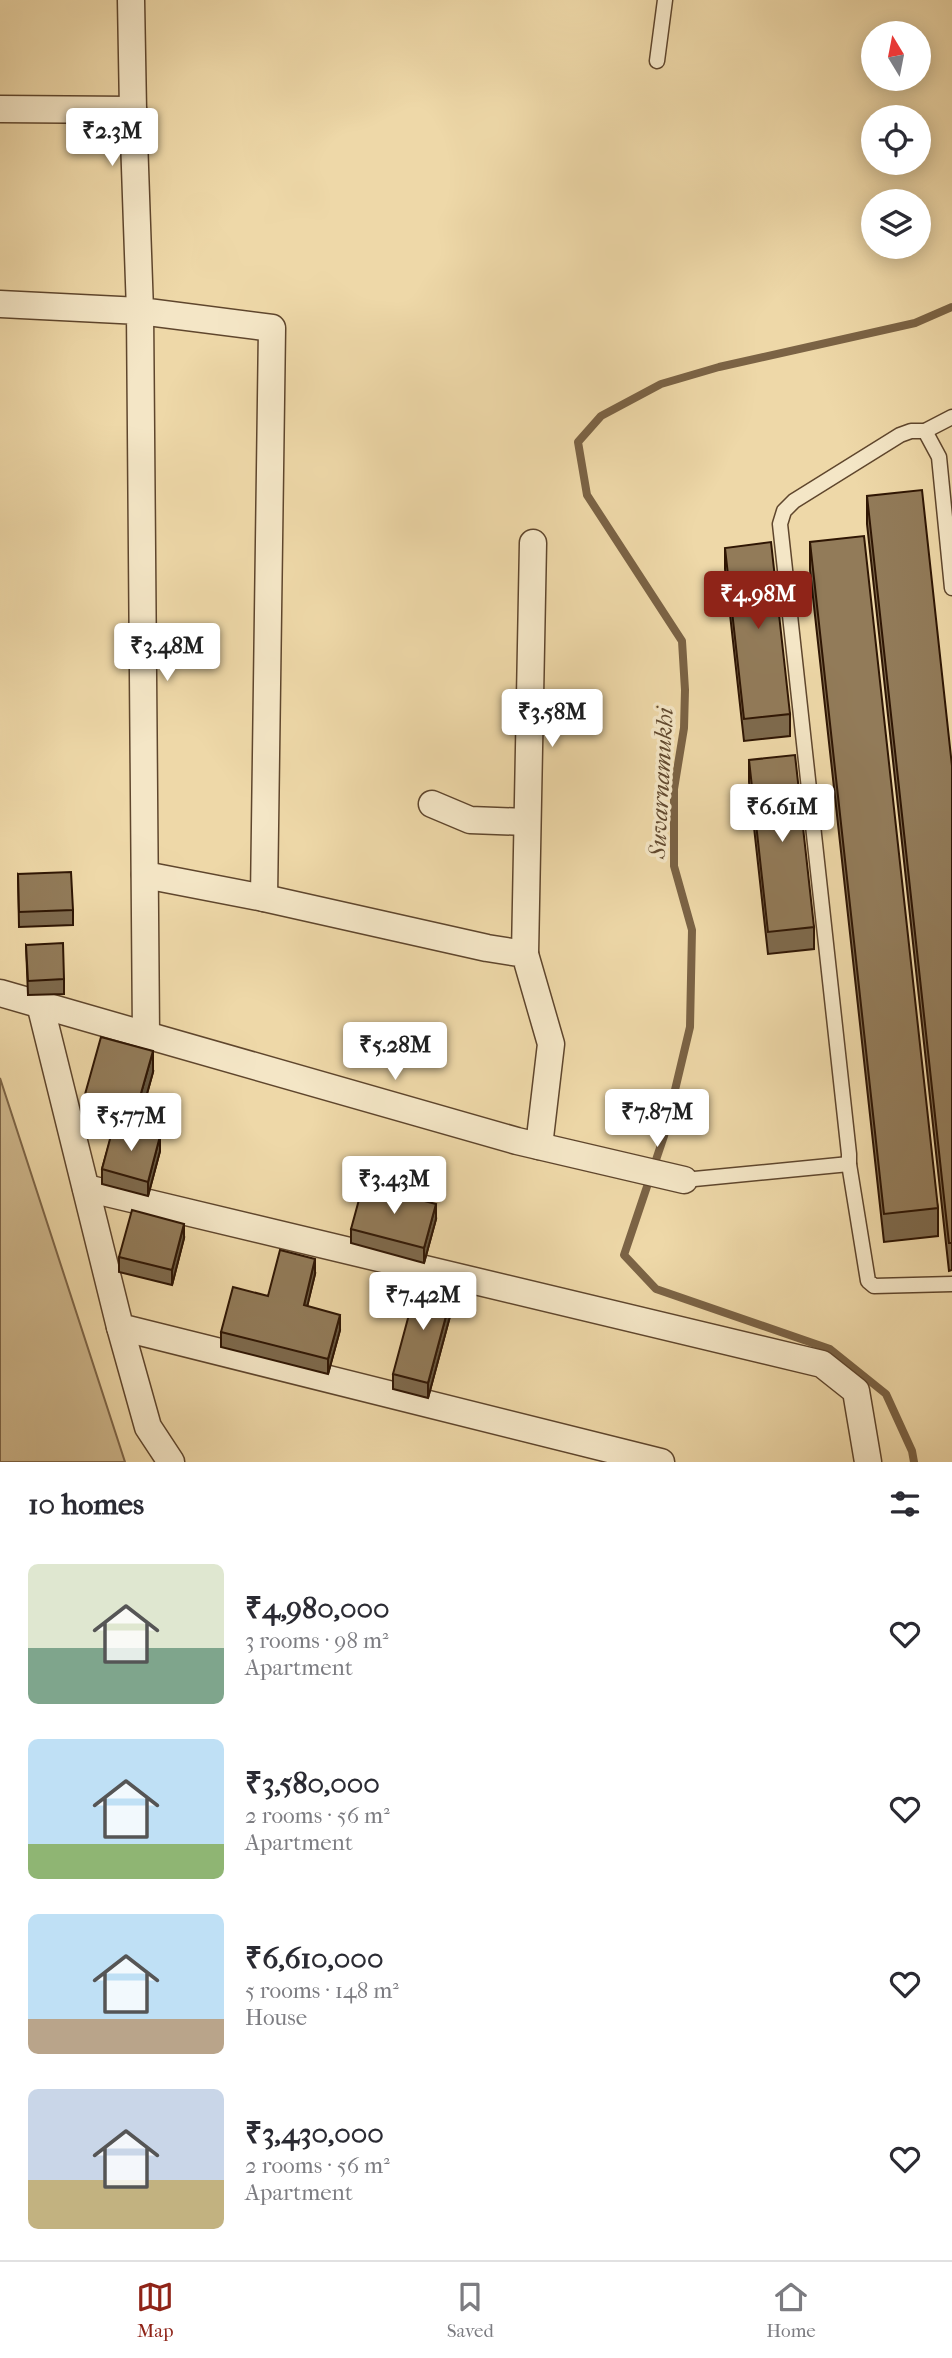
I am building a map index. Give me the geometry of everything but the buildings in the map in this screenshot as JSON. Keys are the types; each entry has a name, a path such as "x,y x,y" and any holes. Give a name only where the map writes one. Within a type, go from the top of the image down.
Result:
{"street":[{"path":"131,0 140,312 146,1035"},
{"path":"0,109 133,110"},
{"path":"0,304 140,312 272,328 264,898"},
{"path":"533,543 525,954 551,1044 539,1146"},
{"path":"432,804 470,820 527,822"},
{"path":"145,875 525,954"},
{"path":"0,993 539,1146 676,1178"},
{"path":"40,1004 120,1327 148,1427 171,1462"},
{"path":"86,1188 822,1364 856,1391 869,1462"},
{"path":"120,1327 661,1462"}],"lane":[{"path":"657,61 665,0"},
{"path":"952,416 925,431 911,431 900,435 794,501 784,511 780,524 849,1164 870,1284 952,1284"},
{"path":"925,431 939,457 952,588"},
{"path":"676,1178 849,1164"}],"shaded area":[{"path":"0,1078 125,1462 0,1462"}],"waterway":[{"name":"Suvarnamukhi","path":"914,1462 912,1451 886,1394 830,1349 656,1289 624,1255 664,1136 690,1027 692,930 674,866 674,789 684,728 685,690 682,641 587,495 578,442 601,416 661,384 719,367 915,323 952,307"}]}
